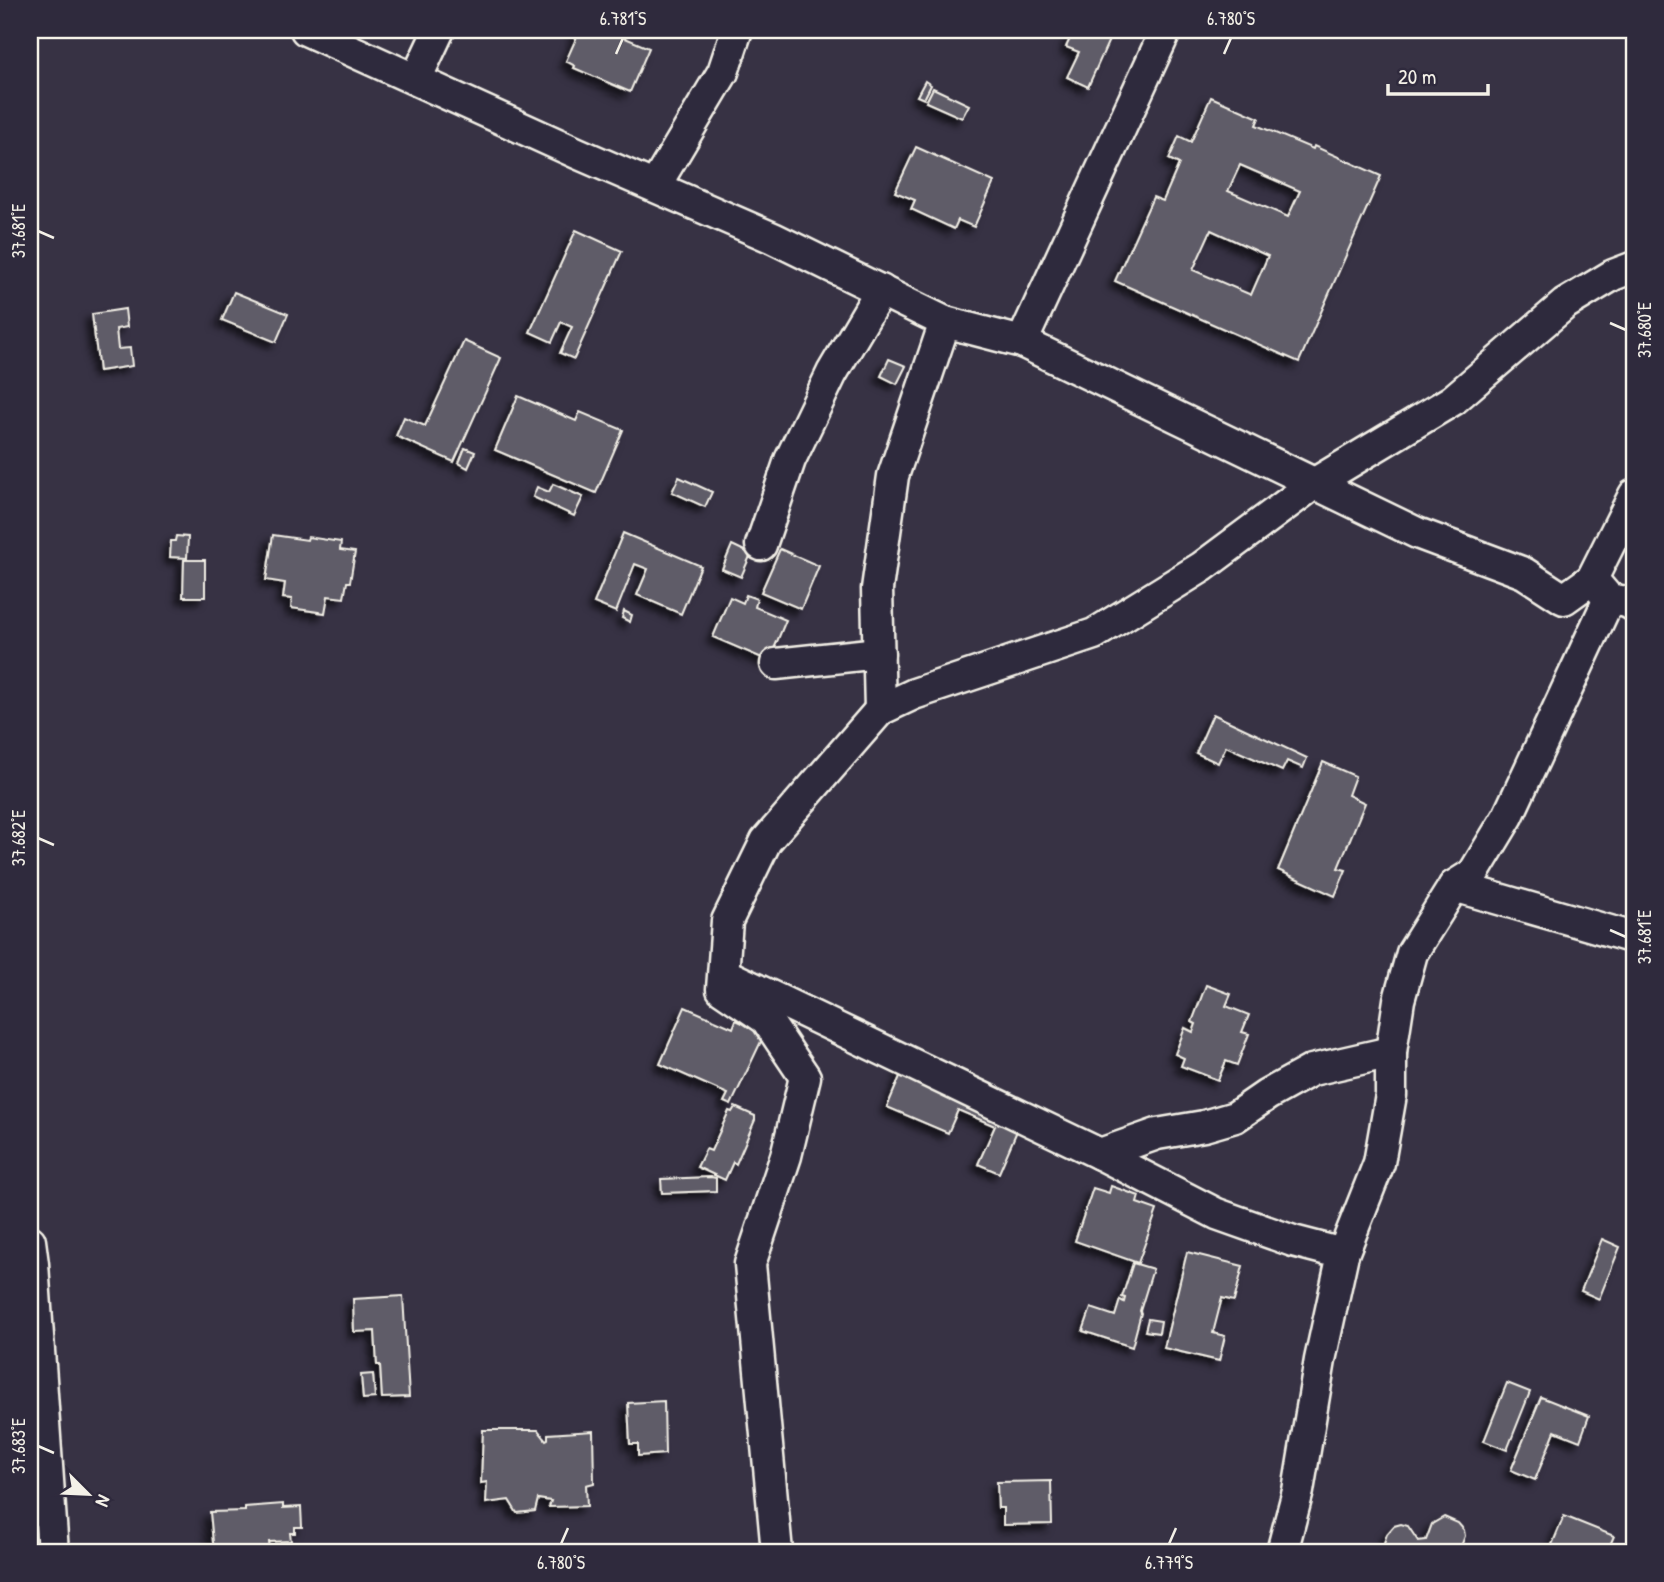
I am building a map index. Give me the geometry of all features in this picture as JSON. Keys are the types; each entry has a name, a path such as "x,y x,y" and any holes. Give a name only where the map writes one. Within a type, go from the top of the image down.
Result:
{"street":[{"path":"308,30 577,153 773,238 944,322 1022,342 1417,533 1524,573 1564,599 1612,595"},
{"path":"416,79 439,30"},
{"path":"655,186 723,72 737,30"},
{"path":"1022,342 1166,30"},
{"path":"778,1552 750,1265 786,1156 805,1077 766,1019 722,989 727,921 766,841 880,710 914,694 1094,634 1202,567 1315,483 1452,400 1564,304 1612,275 1634,267"},
{"path":"761,545 790,460 832,373 881,290"},
{"path":"880,710 877,589 893,476 944,322"},
{"path":"1282,1552 1298,1490 1320,1360 1343,1254 1378,1163 1391,1095 1391,1052 1399,1000 1412,953 1454,886 1473,874 1508,816 1612,595 1634,495"},
{"path":"776,664 879,653"},
{"path":"1454,886 1634,938"},
{"path":"723,973 1100,1154 1217,1214 1293,1241 1343,1254"},
{"path":"1100,1154 1157,1134 1204,1126 1235,1117 1267,1095 1312,1070 1391,1052"},
{"path":"30,1241 53,1552"}],"building":[{"path":"572,30 620,30 618,35 649,48 630,92 574,68 575,66 566,61 579,32"},
{"path":"1074,30 1086,30 1109,40 1088,87 1067,77 1079,52 1066,47"},
{"path":"925,81 931,85 924,99 917,96"},
{"path":"933,88 969,105 962,118 926,102"},
{"path":"1211,97 1259,118 1256,125 1313,149 1314,146 1381,176 1299,362 1115,281 1153,197 1163,201 1179,164 1169,159 1179,136 1191,142","holes":["1240,165 1300,191 1288,217 1228,191","1211,230 1268,256 1251,295 1193,270"]},
{"path":"916,147 994,182 974,227 958,220 954,229 911,209 915,200 895,192"},
{"path":"576,230 622,251 574,359 560,353 572,327 561,322 552,342 530,332"},
{"path":"234,292 288,314 276,342 222,320"},
{"path":"125,309 127,327 116,329 118,349 130,348 132,366 99,371 92,314"},
{"path":"464,341 501,358 454,462 396,436 404,417 425,426"},
{"path":"889,359 906,366 897,384 881,376"},
{"path":"518,396 576,421 580,412 623,430 596,493 495,450"},
{"path":"465,448 475,452 468,468 459,463"},
{"path":"679,477 712,492 705,507 672,492"},
{"path":"553,484 583,497 574,516 533,497 537,487 549,492"},
{"path":"623,533 701,566 681,614 637,595 648,569 635,564 616,612 594,603"},
{"path":"273,535 341,542 340,550 355,552 350,582 347,582 344,598 328,596 325,613 291,608 292,599 283,598 285,583 266,580"},
{"path":"176,536 188,537 187,558 170,557 171,541 175,541"},
{"path":"732,545 751,554 741,577 722,569"},
{"path":"780,549 819,566 801,609 761,592"},
{"path":"184,560 205,560 205,597 183,597"},
{"path":"746,595 757,599 755,607 786,620 769,661 713,637 730,597 743,603"},
{"path":"624,611 632,615 630,622 622,618"},
{"path":"1213,714 1307,758 1303,768 1287,761 1282,771 1226,746 1218,763 1196,753"},
{"path":"1323,762 1355,776 1348,795 1365,803 1338,868 1346,870 1335,896 1278,870"},
{"path":"1206,985 1231,994 1226,1006 1249,1015 1242,1032 1249,1034 1237,1065 1226,1061 1218,1080 1181,1066 1184,1058 1175,1054 1185,1028 1193,1032 1196,1024 1192,1022"},
{"path":"685,1007 733,1028 736,1020 765,1033 731,1105 724,1102 728,1094 660,1064"},
{"path":"907,1060 1025,1112 999,1173 978,1164 995,1126 958,1110 948,1133 887,1107"},
{"path":"735,1107 755,1116 755,1120 736,1164 733,1162 725,1180 697,1167 706,1149 711,1151 729,1111 732,1112"},
{"path":"716,1178 716,1191 662,1193 661,1179"},
{"path":"1111,1186 1139,1196 1137,1203 1157,1210 1138,1263 1075,1241 1093,1188 1109,1193"},
{"path":"1602,1239 1620,1247 1599,1299 1581,1291"},
{"path":"1187,1252 1243,1266 1234,1301 1222,1298 1213,1333 1225,1336 1219,1361 1164,1348"},
{"path":"1133,1263 1153,1269 1132,1347 1083,1331 1091,1308 1115,1316 1120,1300 1124,1302 1125,1298 1122,1297"},
{"path":"403,1296 409,1397 382,1398 375,1331 354,1332 353,1299"},
{"path":"1148,1319 1161,1321 1159,1333 1145,1331"},
{"path":"373,1374 375,1398 363,1399 361,1375"},
{"path":"1507,1383 1530,1392 1507,1450 1484,1441"},
{"path":"1541,1397 1589,1416 1580,1441 1555,1431 1535,1480 1511,1470"},
{"path":"664,1401 665,1454 638,1456 638,1444 630,1444 628,1403"},
{"path":"483,1430 538,1430 546,1440 548,1434 593,1431 594,1483 586,1485 587,1506 549,1507 551,1501 538,1499 535,1511 517,1513 509,1500 486,1503 487,1482 481,1483"},
{"path":"1051,1481 1052,1524 1003,1525 1003,1508 998,1508 997,1482"},
{"path":"283,1504 283,1508 301,1507 302,1527 295,1527 295,1533 290,1533 291,1541 269,1542 270,1552 214,1552 210,1512 245,1511 245,1507"},
{"path":"1564,1516 1614,1536 1607,1552 1549,1552"},
{"path":"1444,1517 1458,1523 1464,1530 1465,1536 1460,1549 1468,1552 1388,1552 1384,1543 1394,1526 1408,1526 1418,1541 1426,1540 1432,1524"},
{"path":"445,1547 446,1552 416,1552 416,1549"},
{"path":"1022,1549 1059,1552 1022,1552"}]}
